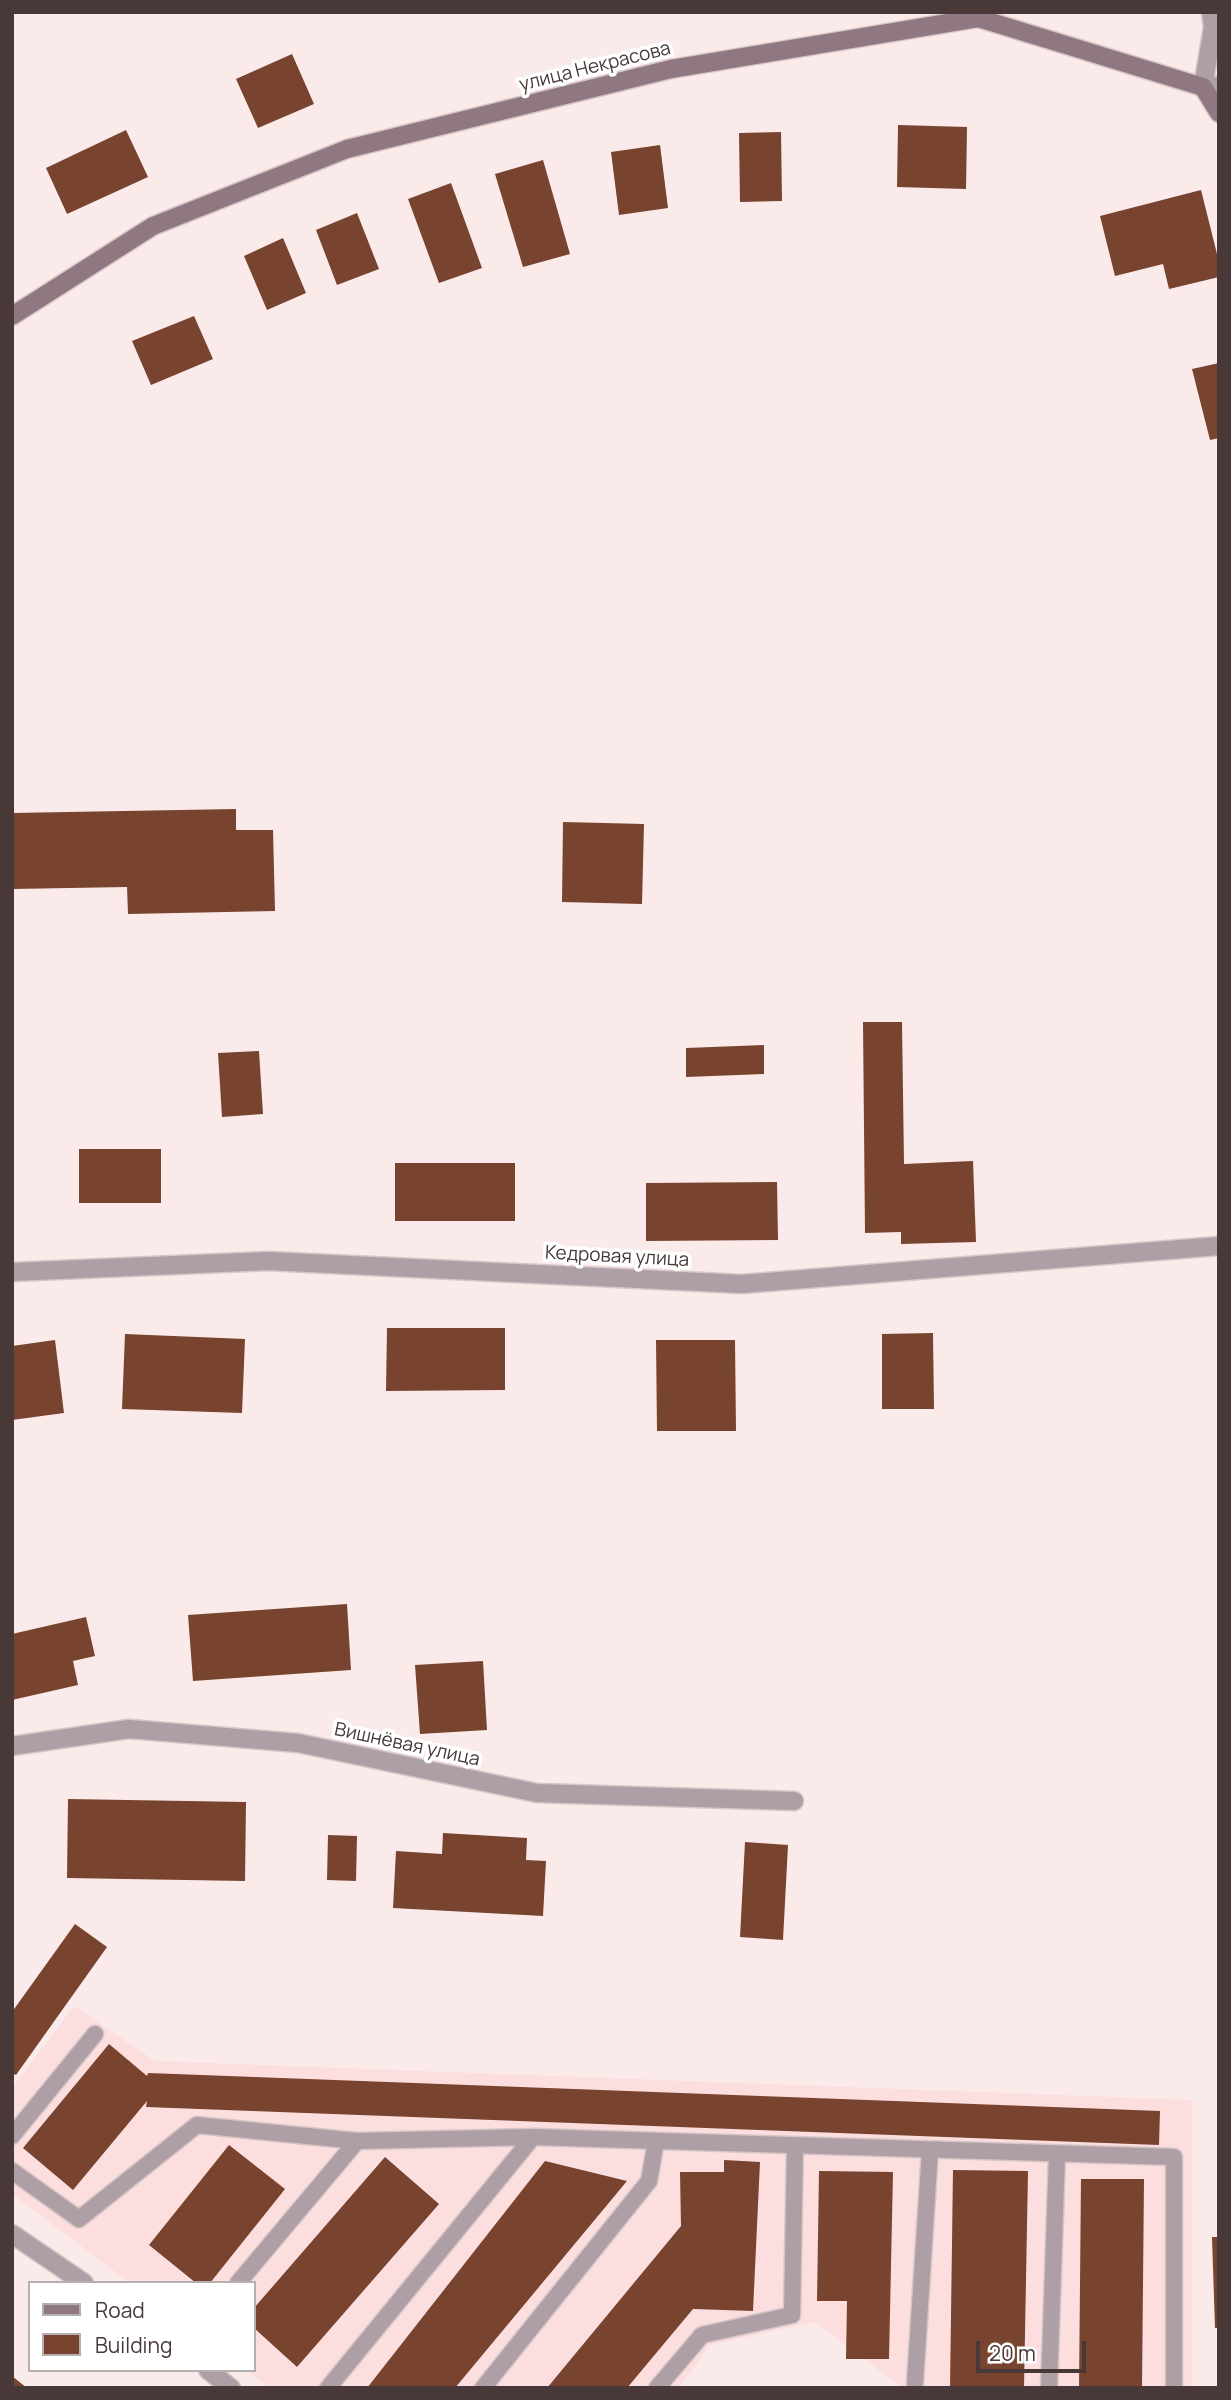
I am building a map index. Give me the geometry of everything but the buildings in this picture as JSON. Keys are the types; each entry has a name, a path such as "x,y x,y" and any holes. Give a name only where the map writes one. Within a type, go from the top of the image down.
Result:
{"street":[{"path":"1211,12 1211,87 1219,113"},
{"name":"улица Некрасова","path":"12,316 153,226 347,149 671,69 978,18 1211,87"},
{"name":"Кедровая улица","path":"12,1272 268,1261 742,1284 1219,1246"},
{"name":"Вишнёвая улица","path":"12,1746 129,1730 298,1743 537,1793 794,1801"},
{"path":"12,2234 81,2281"},
{"path":"211,2372 231,2388"}],"lane":[{"path":"12,2136 96,2034"},
{"path":"12,2171 79,2219 198,2125 357,2141 533,2137 1174,2157 1174,2388"},
{"path":"328,2388 533,2137"},
{"path":"240,2281 357,2141"},
{"path":"482,2388 649,2181 656,2141"},
{"path":"657,2388 702,2335 792,2315 795,2146"},
{"path":"915,2383 930,2150"},
{"path":"1049,2388 1057,2155"}],"shaded area":[{"path":"74,2006 155,2061 1192,2100 1192,2388 903,2388 815,2322 710,2345 679,2388 269,2388 249,2372 256,2372 256,2281 127,2281 12,2194 12,2088"}]}
